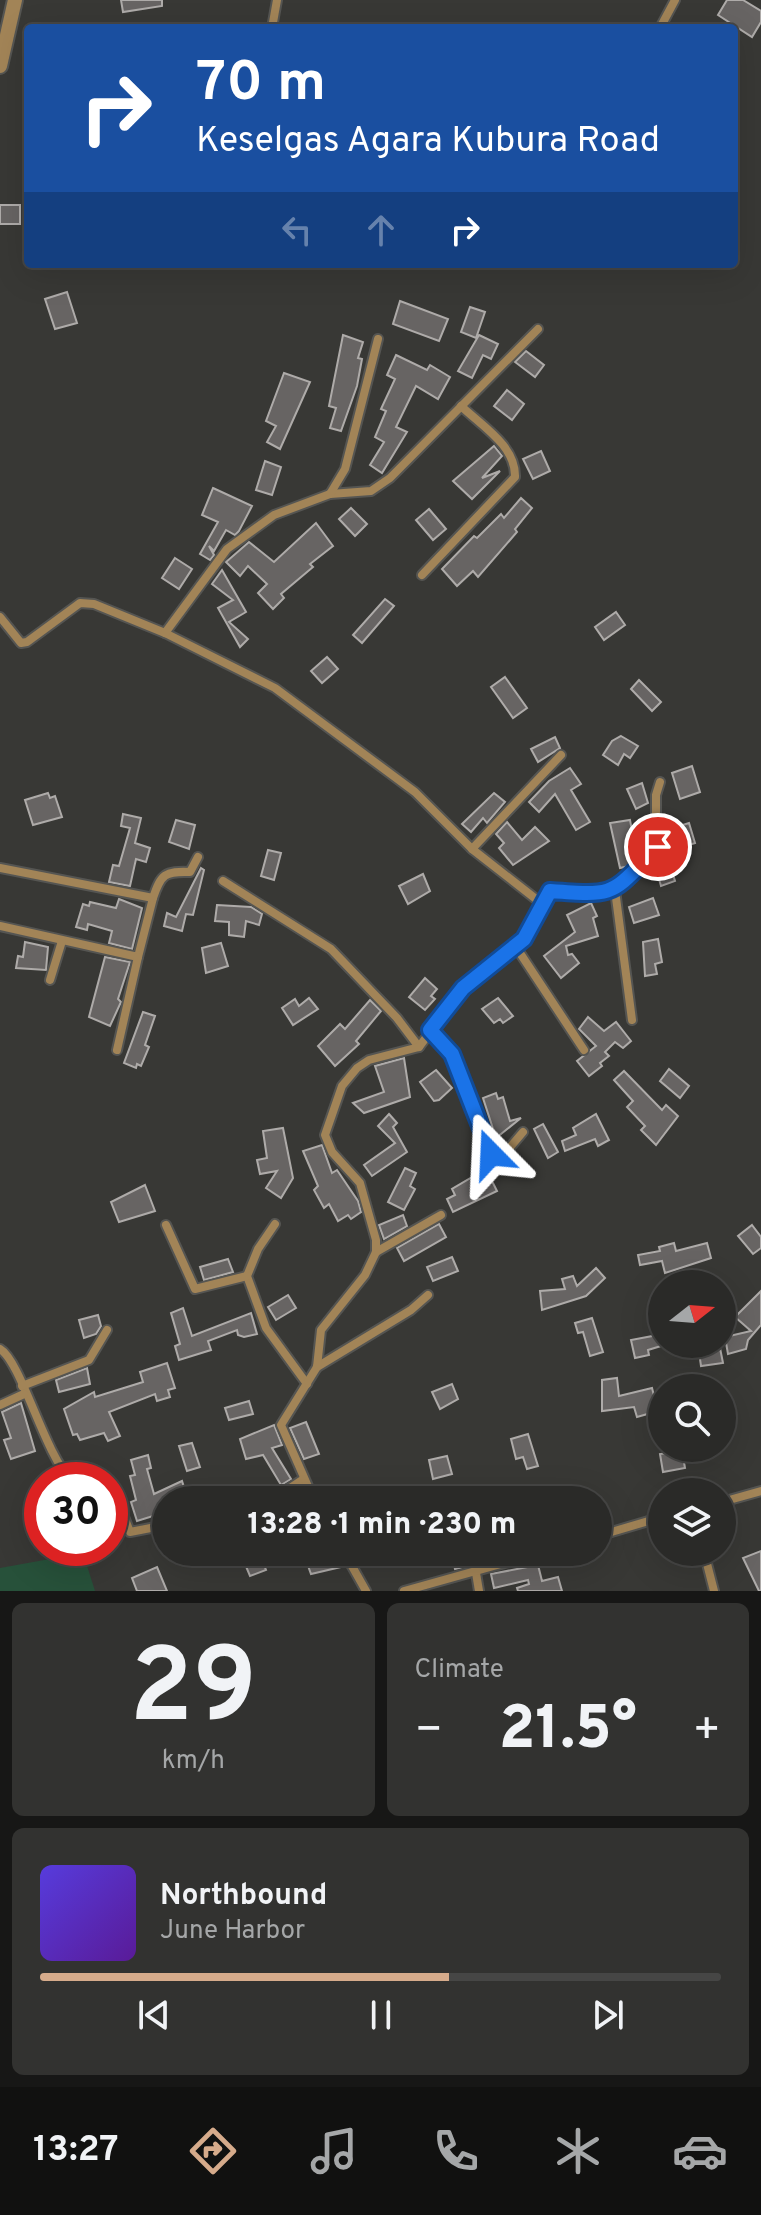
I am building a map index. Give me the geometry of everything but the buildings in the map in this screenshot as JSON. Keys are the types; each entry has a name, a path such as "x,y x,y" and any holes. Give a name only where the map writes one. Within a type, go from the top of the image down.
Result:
{"street":[{"path":"0,66 15,0"},
{"path":"273,24 277,0"},
{"path":"662,24 675,0"},
{"path":"165,633 227,549 274,515 330,494 371,491 390,478 538,329"},
{"path":"330,494 345,469 378,339"},
{"path":"422,575 515,477 516,462 508,450 461,406"},
{"path":"0,617 21,643 27,642 80,603 94,604 165,633 275,688 415,792 472,849 541,903"},
{"path":"472,849 561,755"},
{"path":"306,1486 281,1425 317,1367 321,1330 365,1275 376,1252 376,1240 360,1183 332,1152 325,1135 342,1086 357,1068 369,1060 419,1047 463,988 524,939 550,891 602,894 615,890 658,847 660,834 656,819 656,795 660,782"},
{"path":"117,1050 160,877 168,871 190,872 198,857"},
{"path":"0,868 153,898"},
{"path":"223,881 331,949 397,1018 419,1047"},
{"path":"615,890 632,1020"},
{"path":"0,926 138,957"},
{"path":"50,980 62,941"},
{"path":"516,947 584,1050"},
{"path":"430,1030 452,1054 491,1154 507,1151 523,1132"},
{"path":"376,1252 441,1215"},
{"path":"275,1224 258,1249 247,1276 266,1328 307,1384"},
{"path":"166,1225 195,1289 247,1276"},
{"path":"317,1367 411,1310 428,1295"},
{"path":"0,1405 23,1390 89,1360 107,1330"},
{"path":"0,1349 10,1356 23,1390 61,1462"},
{"path":"293,1486 302,1480"},
{"path":"736,1498 761,1491"},
{"path":"612,1532 648,1521"},
{"path":"128,1527 130,1532 152,1528"},
{"path":"352,1566 366,1591"},
{"path":"404,1591 499,1566"},
{"path":"708,1566 714,1591"},
{"path":"476,1573 479,1591"}],"green space":[{"path":"24,1564 87,1566 95,1591 0,1591 0,1568"}],"route":[{"path":"491,1154 452,1054 430,1030 463,988 524,939 550,891 602,894 615,890 658,847"}]}
